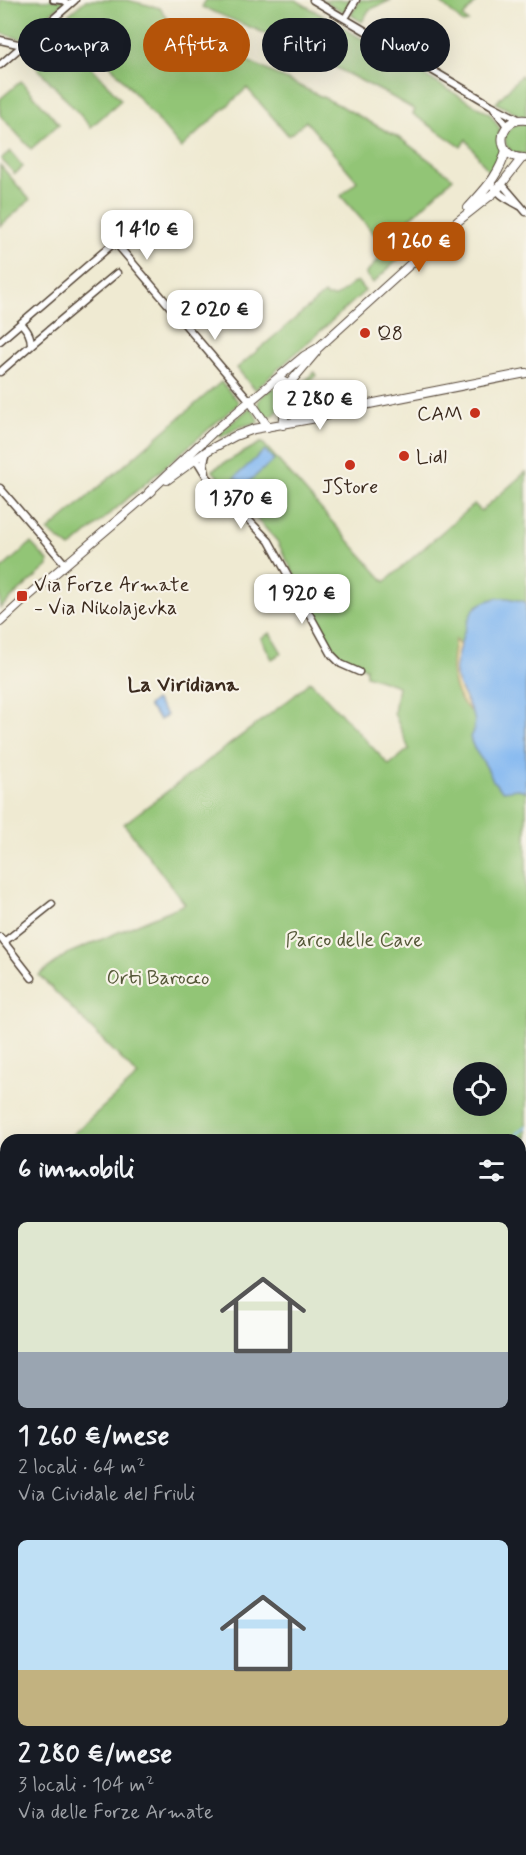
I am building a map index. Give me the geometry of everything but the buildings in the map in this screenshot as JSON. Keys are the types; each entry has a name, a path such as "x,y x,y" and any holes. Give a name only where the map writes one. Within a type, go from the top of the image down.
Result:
{"street":[{"path":"53,0 72,2"},
{"path":"313,0 491,105 523,120"},
{"path":"347,15 356,0"},
{"path":"54,18 72,2"},
{"path":"0,40 18,45"},
{"path":"0,65 18,49"},
{"path":"0,53 9,57"},
{"path":"491,105 507,126"},
{"path":"523,120 507,126 502,139 506,150 512,156 524,158"},
{"path":"458,221 491,183 502,164 506,150"},
{"path":"149,492 212,433 304,356 318,348 458,221 499,188 524,158"},
{"path":"491,183 526,212"},
{"path":"0,341 115,242 250,401 268,427"},
{"path":"0,372 117,273"},
{"path":"21,322 31,338 30,345"},
{"path":"283,425 289,384 318,348"},
{"path":"276,380 289,384 306,402 323,411 349,408 526,373"},
{"path":"0,622 149,492 207,451 246,431 322,417 349,408"},
{"path":"212,433 207,443 198,451 196,459 207,477 269,541 332,655 341,664 359,672"},
{"path":"207,451 204,462 207,477"},
{"path":"0,488 65,564"},
{"path":"32,978 2,940 52,904"}],"green space":[{"path":"0,0 66,0 45,18 18,18 18,38 0,33"},
{"path":"86,0 127,0 160,8 167,18 143,18 143,72 250,72 250,62 262,68 262,72 271,72 339,105 401,139 453,178 386,241 401,257 373,283 366,273 384,254 382,241 341,196 357,181 306,121 289,136 247,88 181,148 116,72 131,72 131,18 71,18 68,15"},
{"path":"206,0 296,0 327,18 262,18 262,32 250,27 250,18 228,18 202,7"},
{"path":"322,0 351,0 344,12"},
{"path":"360,0 391,0 369,10 360,21 351,15"},
{"path":"438,0 478,0 463,17 468,22 463,23"},
{"path":"348,31 360,38 360,72 419,72 490,114 500,129 499,139 502,153 491,175 466,139 461,147 413,114 415,110 344,72 348,72"},
{"path":"41,72 96,72 121,100 91,127"},
{"path":"521,75 526,80 526,117 496,103"},
{"path":"21,81 59,124 31,149 0,115 0,99"},
{"path":"526,124 526,154 513,153 506,145 505,135 514,125"},
{"path":"10,151 23,167 15,174 1,159"},
{"path":"0,165 30,200 0,226"},
{"path":"357,281 365,291 256,389 253,388 237,368 324,294 327,297 336,297"},
{"path":"314,372 317,375 306,383 331,401 319,402 304,390 304,382"},
{"path":"221,382 238,401 238,404 70,548 48,531"},
{"path":"272,388 281,393 281,406 274,415 266,417 262,414 258,403 260,398"},
{"path":"292,393 316,414 288,420"},
{"path":"251,407 259,422 239,427 221,437 218,434"},
{"name":"Parco delle Cave","path":"262,442 385,582 474,504 481,511 526,472 526,1134 73,1134 138,1076 39,975 67,954 185,904 124,824 294,696 310,681 389,765 409,749 394,713 398,686 366,675 366,668 341,658 331,647 277,541 212,470"},
{"path":"31,543 48,561 48,566 0,608 0,570"},
{"path":"270,633 282,653 272,659 261,638"}],"sand":[{"path":"455,640 461,647 456,666 458,681 473,713 459,698 455,689 452,660"}],"water":[{"path":"265,450 274,460 246,484 234,478"},
{"path":"495,598 526,602 526,791 518,789 503,791 493,781 472,744 470,737 475,721 455,674 459,651 472,612 479,605"},
{"path":"155,700 167,715 160,720 148,706"}],"waterway":[{"path":"517,1134 526,1126"}],"place":[{"name":"Q8","path":"365,333"},
{"name":"CAM","path":"475,413"},
{"name":"Lidl","path":"404,456"},
{"name":"JStore","path":"350,465"},
{"name":"Via Forze Armate - Via Nikolajevka","path":"22,596"}],"district":[{"name":"La Viridiana","path":"183,684"}],"park label":[{"name":"Orti Barocco","path":"158,977"}]}
